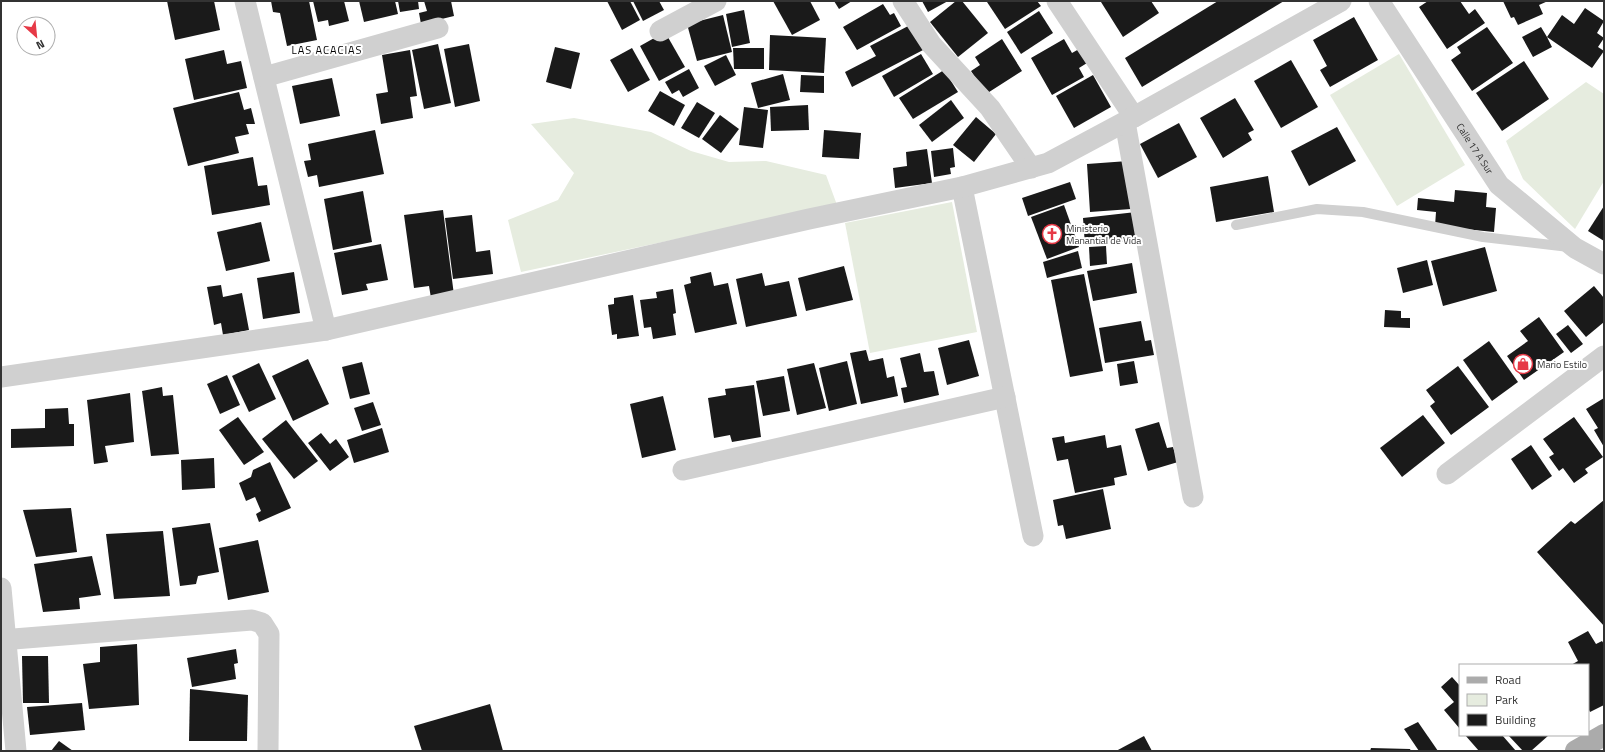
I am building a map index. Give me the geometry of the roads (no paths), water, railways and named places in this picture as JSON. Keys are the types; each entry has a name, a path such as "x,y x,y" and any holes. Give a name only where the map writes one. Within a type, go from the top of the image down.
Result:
{"main road":[{"path":"1576,751 1604,735"}],"street":[{"path":"245,1 326,330"},
{"path":"660,31 716,1"},
{"path":"903,1 931,44 990,108 1032,168"},
{"path":"1057,1 1130,120 1193,497"},
{"path":"1,377 326,330 809,219 962,187 1032,168 1048,163 1130,120 1341,1"},
{"name":"Calle 17 A Sur","path":"1379,1 1498,185 1575,248 1604,264"},
{"path":"264,77 438,28"},
{"path":"962,187 1033,536"},
{"path":"1447,474 1604,356"},
{"path":"683,470 1005,398"},
{"path":"1,588 4,640 16,751"},
{"path":"4,640 252,620 262,623 269,634 268,751"}],"lane":[{"path":"1236,225 1317,209 1363,212 1483,237 1575,248"}],"place":[{"name":"Ministerio Manantial de Vida","path":"1052,234"},
{"name":"Mario Estilo","path":"1523,364"}],"district":[{"name":"LAS ACACIAS","path":"327,50"}]}
